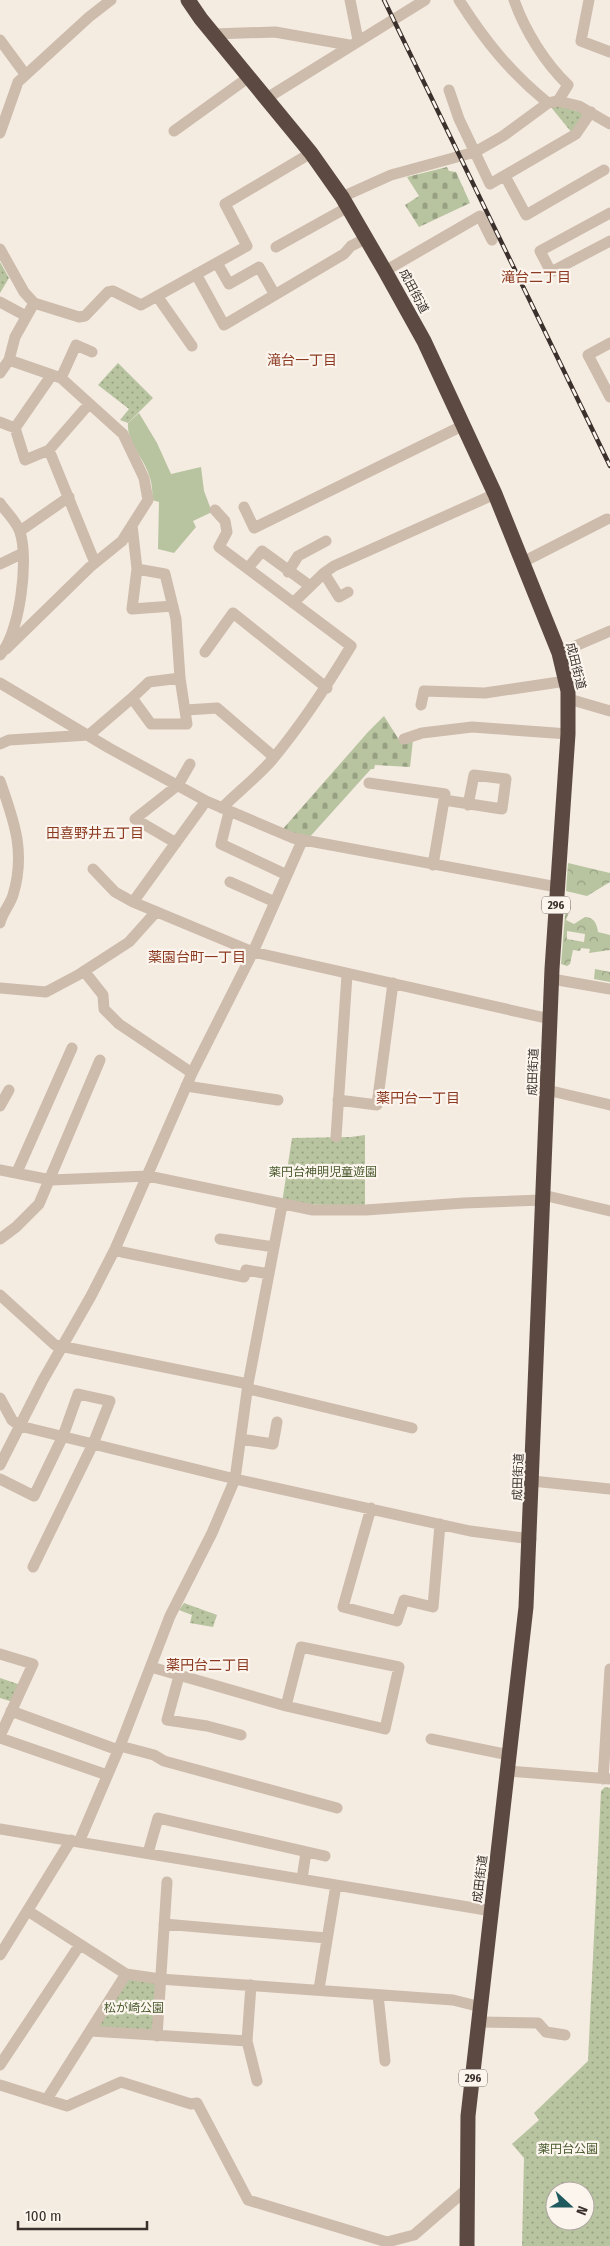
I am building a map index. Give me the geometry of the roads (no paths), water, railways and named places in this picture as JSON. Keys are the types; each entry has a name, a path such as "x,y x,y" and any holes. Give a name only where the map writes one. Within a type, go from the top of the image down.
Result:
{"highway":[{"name":"成田街道","path":"188,0 213,34 311,153 345,202 386,271 424,341 495,494 559,653 569,699 550,1019 526,1608 468,2116 467,2246"}],"street":[{"path":"0,133 18,82 111,0"},
{"path":"350,0 354,43"},
{"path":"267,98 426,0"},
{"path":"459,0 495,53 520,80 553,102 591,112 610,124"},
{"path":"276,247 345,202 391,175 475,152 504,136 553,102 568,85 554,72 543,55 514,0"},
{"path":"589,0 581,41 610,52"},
{"path":"213,34 275,32 354,43"},
{"path":"0,40 25,74"},
{"path":"174,131 249,76"},
{"path":"449,90 459,119 490,184 576,134 591,112"},
{"path":"0,249 24,292 34,303 79,317 85,316 108,292 113,291 141,305 247,246 225,204 311,153"},
{"path":"505,176 526,215 604,170"},
{"path":"610,214 540,251 552,272 610,241"},
{"path":"386,271 480,216 492,240"},
{"path":"196,274 224,326 344,254 351,246 367,238"},
{"path":"217,263 229,284 258,267 275,295"},
{"path":"157,296 192,346"},
{"path":"0,302 26,316"},
{"path":"3,652 95,563 122,541 148,500 144,478 123,434 56,377 3,367 15,337 34,303"},
{"path":"610,343 588,355 610,397"},
{"path":"15,428 56,377 76,345 92,352"},
{"path":"15,428 25,460 49,450 89,404"},
{"path":"0,422 15,428"},
{"path":"244,508 254,528 464,425"},
{"path":"49,450 95,563"},
{"path":"293,604 324,573 334,566 495,494"},
{"path":"20,531 69,497"},
{"path":"0,503 20,531 23,553 21,589 11,638 3,652"},
{"path":"214,510 225,521 227,532 220,547 351,646 327,688 274,757 226,810 221,844 287,875"},
{"path":"523,562 607,520"},
{"path":"132,525 136,569 132,608 173,606"},
{"path":"288,572 298,556 326,541"},
{"path":"248,568 262,551 288,572 310,586"},
{"path":"0,564 23,553"},
{"path":"132,698 151,724 187,724 180,678 176,619 165,574 136,569"},
{"path":"324,573 339,597 348,592"},
{"path":"205,652 233,613 327,688"},
{"path":"559,653 610,631"},
{"path":"0,744 9,740 89,735 149,682 180,678"},
{"path":"421,705 424,691 485,693 566,681"},
{"path":"0,683 109,748 206,801 302,841 557,888"},
{"path":"569,699 610,711"},
{"path":"186,710 217,708 274,757"},
{"path":"404,740 422,734 472,727 568,734"},
{"path":"176,843 135,819 178,785 190,764"},
{"path":"0,781 17,832 19,852 13,896 0,923"},
{"path":"369,783 445,794 433,865"},
{"path":"444,800 468,805"},
{"path":"133,902 206,801"},
{"path":"0,1465 43,1380 115,1249 186,1086 253,952 302,841"},
{"path":"93,869 115,892 133,902 155,913 253,952 347,975 393,983 550,1019"},
{"path":"230,882 275,902"},
{"path":"0,988 46,992 84,971 129,942 155,913"},
{"path":"84,971 103,995 104,1009 119,1024 192,1074"},
{"path":"336,1137 347,975"},
{"path":"552,979 610,988"},
{"path":"338,1100 377,1105 393,983"},
{"path":"17,1172 72,1048"},
{"path":"0,1239 16,1227 39,1204 51,1180 100,1060"},
{"path":"186,1086 278,1100"},
{"path":"0,1106 9,1090"},
{"path":"547,1090 610,1105"},
{"path":"0,1170 51,1180 148,1176 313,1210 366,1210 543,1197 610,1211"},
{"path":"0,1955 75,1841 108,1775 170,1616 212,1533 235,1479 248,1387 282,1205"},
{"path":"220,1239 274,1247"},
{"path":"115,1249 244,1278 246,1270 269,1274"},
{"path":"0,1295 55,1345 248,1387 412,1428"},
{"path":"0,1479 34,1496 63,1436 78,1394 110,1401 93,1444 34,1567"},
{"path":"0,1398 12,1420 20,1426 235,1479 470,1531 530,1539"},
{"path":"241,1439 273,1444 277,1422"},
{"path":"532,1481 610,1489"},
{"path":"371,1508 343,1607 398,1620 404,1600 432,1607 440,1524"},
{"path":"151,1667 286,1706 385,1729 399,1667 301,1647 286,1706"},
{"path":"0,1654 33,1664 0,1737 108,1775"},
{"path":"508,1771 606,1779 610,1669"},
{"path":"179,1676 167,1720 207,1726 241,1735"},
{"path":"11,1711 119,1748 154,1755 164,1761 337,1808"},
{"path":"431,1739 509,1755"},
{"path":"148,1853 158,1818 325,1856"},
{"path":"0,1829 492,1911"},
{"path":"302,1879 306,1852"},
{"path":"157,2036 168,1882"},
{"path":"319,1989 336,1885"},
{"path":"28,1911 79,1946 126,1974 160,1979 453,2000 480,2014 538,2023 546,2032 565,2035"},
{"path":"164,1924 327,1938"},
{"path":"0,2065 79,1946"},
{"path":"47,2099 126,1974"},
{"path":"251,1985 247,2041 257,2081"},
{"path":"378,1995 385,2061"},
{"path":"91,2030 247,2041"},
{"path":"0,2085 67,2106 121,2082 191,2104 197,2103 248,2200 387,2242 414,2235 467,2189"}],"railway":[{"path":"384,0 610,466"}],"district":[{"name":"滝台二丁目","path":"536,277"},
{"name":"滝台一丁目","path":"302,360"},
{"name":"田喜野井五丁目","path":"95,833"},
{"name":"薬園台町一丁目","path":"197,957"},
{"name":"薬円台一丁目","path":"418,1098"},
{"name":"薬円台二丁目","path":"208,1665"}],"park label":[{"name":"薬円台神明児童遊園","path":"323,1172"},
{"name":"松が崎公園","path":"134,2008"},
{"name":"薬円台公園","path":"568,2149"}]}
